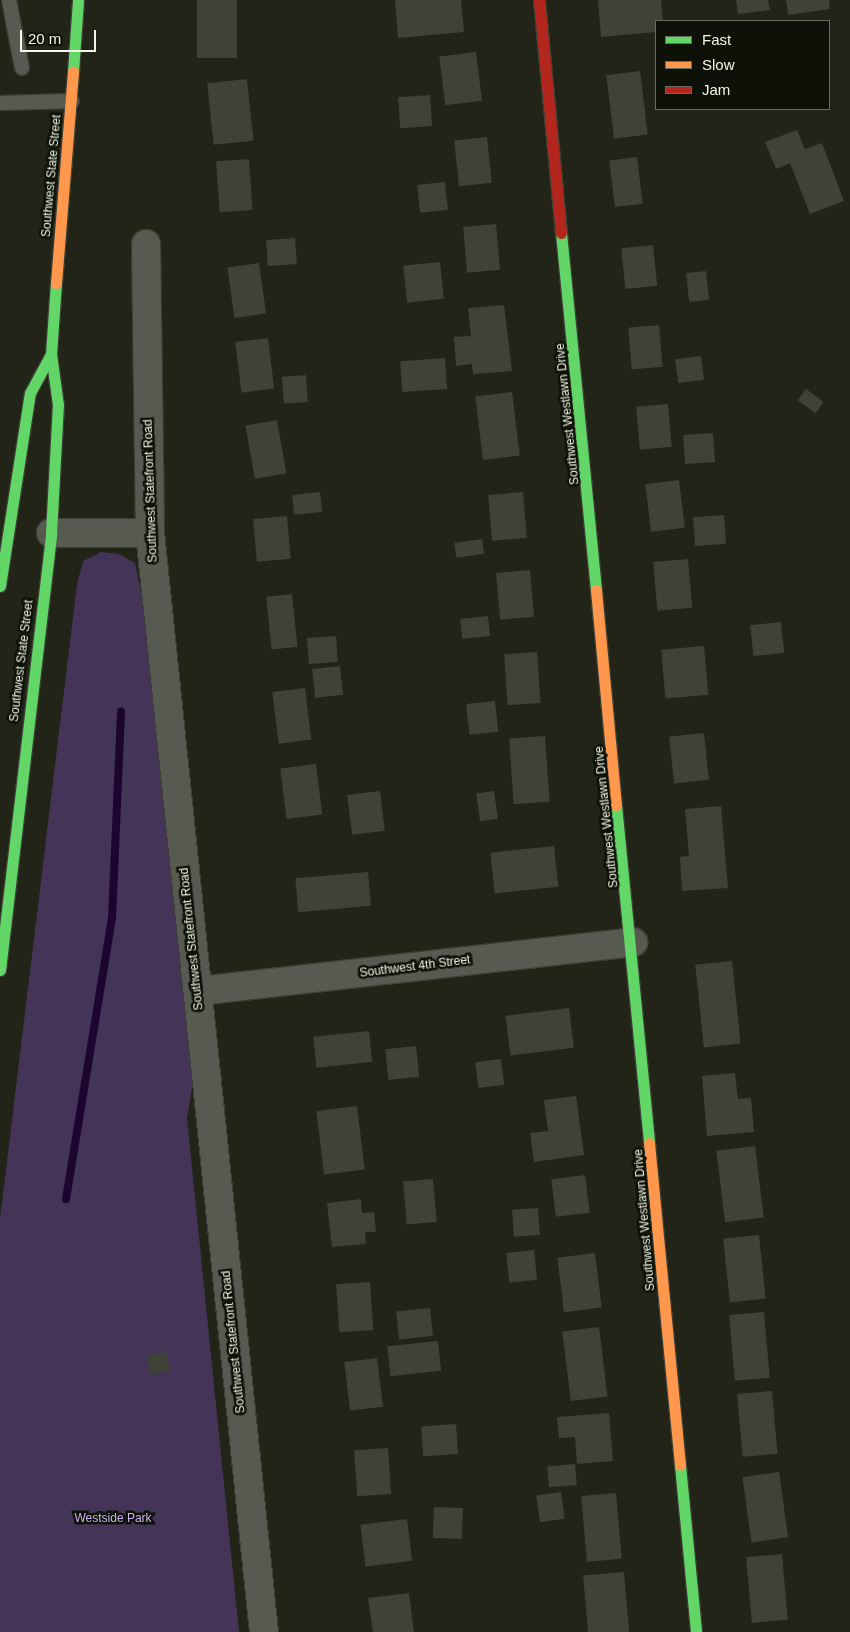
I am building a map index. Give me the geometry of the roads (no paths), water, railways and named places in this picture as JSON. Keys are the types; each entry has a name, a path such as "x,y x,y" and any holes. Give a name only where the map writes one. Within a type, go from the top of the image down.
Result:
{"street":[{"name":"Southwest State Street","path":"0,970 36,531 58,404 51,354 72,101 78,0"},
{"name":"Southwest Westlawn Drive","path":"539,0 633,942 696,1632"},
{"name":"Southwest Statefront Road","path":"146,244 150,533 264,1632"},
{"name":"Southwest State Street","path":"0,586 4,524 30,393 51,354"},
{"path":"4,524 36,531 150,533"},
{"name":"Southwest 4th Street","path":"198,991 633,942"}],"lane":[{"path":"9,0 22,68"},
{"path":"0,103 72,101"}],"waterway":[{"path":"66,1199 112,919 121,711"}],"park label":[{"name":"Westside Park","path":"113,1519"}]}
